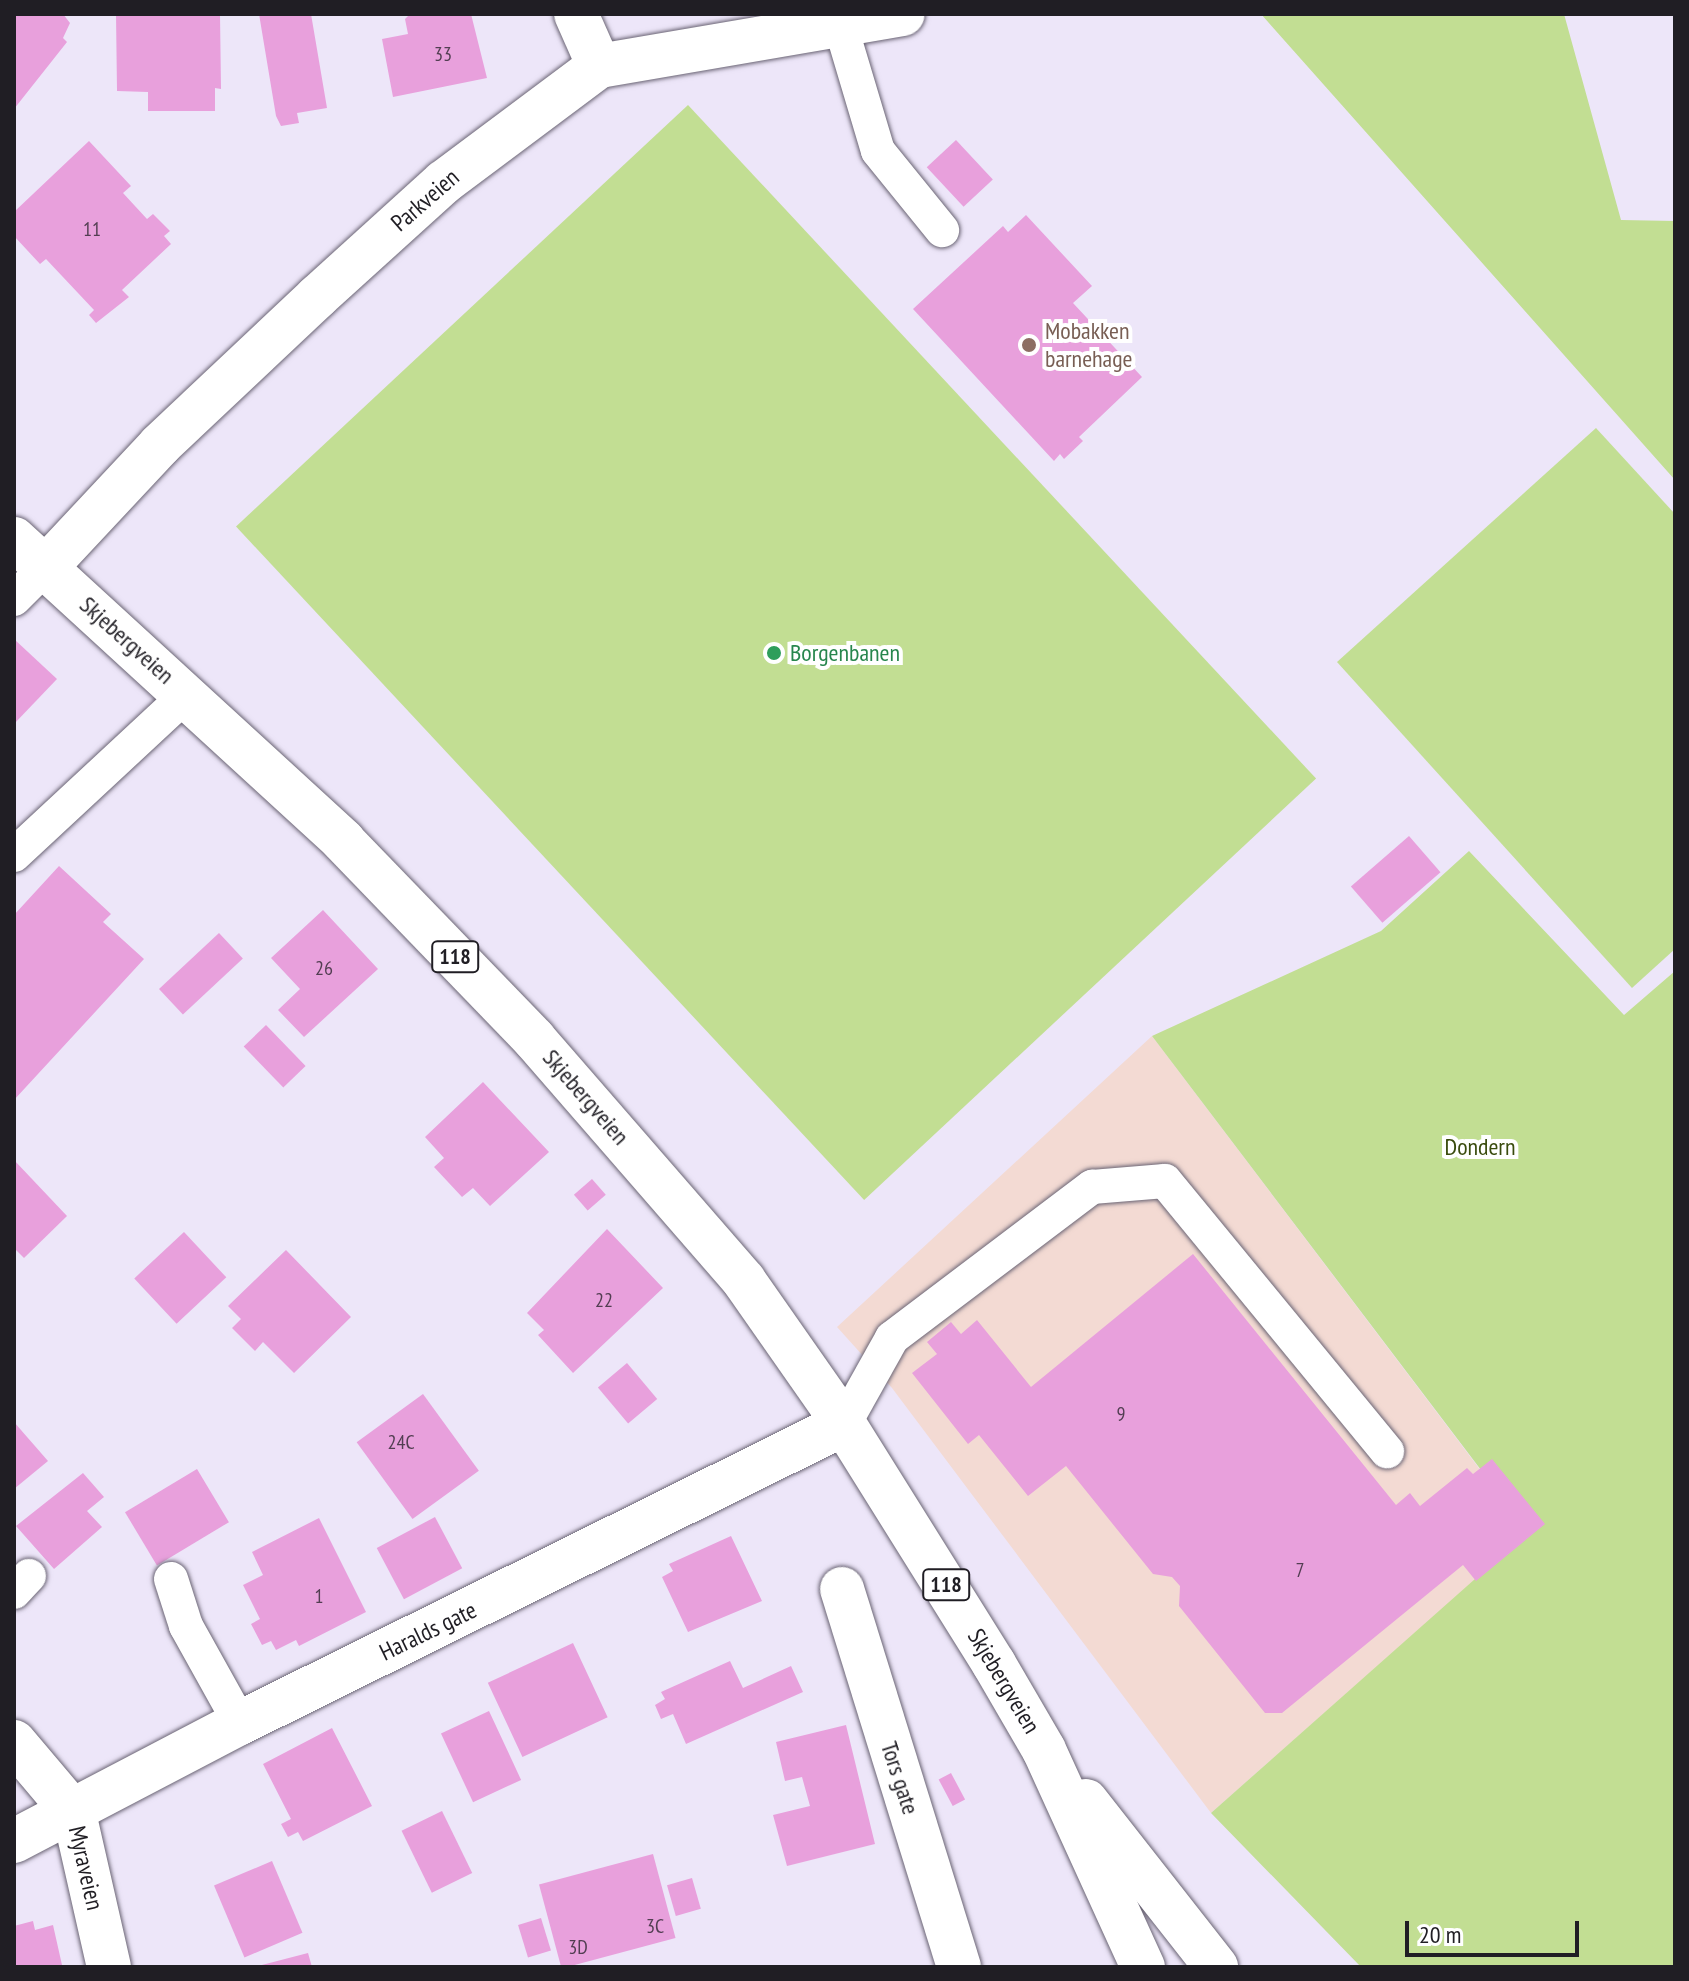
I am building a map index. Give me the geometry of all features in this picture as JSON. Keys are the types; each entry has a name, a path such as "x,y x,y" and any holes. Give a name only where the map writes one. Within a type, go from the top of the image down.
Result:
{"street":[{"path":"576,14 599,66"},
{"name":"Parkveien","path":"46,567 160,445 317,297 444,182 599,66 903,14"},
{"name":"Skjebergveien","path":"14,539 343,841 543,1049 744,1281 844,1424 1044,1750 1216,1967"},
{"name":"Haralds gate","path":"14,1841 74,1813 240,1723 844,1424"},
{"name":"Tors gate","path":"842,1589 959,1967"},
{"name":"Myraveien","path":"14,1742 74,1813 109,1967"},
{"name":"Skjebergveien","path":"1044,1750 1143,1967"}],"lane":[{"path":"841,27 878,151 942,230"},
{"path":"14,599 46,567"},
{"path":"14,855 186,695"},
{"path":"844,1424 892,1338 1092,1187 1165,1181 1387,1451"},
{"path":"171,1579 186,1626 240,1723"}],"shaded area":[{"path":"1152,1036 1528,1533 1211,1813 892,1388 837,1327"}],"green space":[{"path":"1261,14 1564,14 1621,220 1675,221 1675,480"},
{"name":"Borgenbanen","path":"688,105 1316,779 864,1200 236,526"},
{"path":"1596,428 1675,514 1675,949 1632,988 1337,662"},
{"name":"Dondern","path":"1469,851 1624,1015 1675,971 1675,1967 1361,1967 1211,1813 1528,1532 1152,1036 1381,931"}],"building":[{"path":"14,14 63,14 70,23 63,38 67,42 14,109"},
{"path":"116,14 220,14 221,89 215,88 215,111 148,111 148,92 117,91"},
{"path":"259,14 311,14 327,108 297,113 299,123 281,126 276,116"},
{"path":"410,14 471,14 487,78 393,97 382,39 408,34 405,19"},
{"path":"956,140 993,179 964,207 927,167"},
{"path":"89,141 131,186 123,193 147,219 153,214 170,231 164,236 171,244 122,290 129,297 96,323 89,315 94,310 46,259 40,264 14,236 14,212"},
{"path":"1026,215 1092,286 1073,303 1142,377 1079,437 1083,441 1064,459 1060,454 1054,461 913,309 1003,226 1008,232"},
{"path":"14,639 57,679 14,724"},
{"path":"1409,836 1440,872 1382,923 1351,887"},
{"path":"59,866 111,914 103,922 144,959 14,1100 14,915"},
{"path":"323,910 378,969 304,1037 278,1010 300,989 271,958"},
{"path":"219,933 243,959 183,1015 159,989"},
{"path":"266,1025 306,1066 283,1088 244,1047"},
{"path":"483,1082 549,1152 490,1206 473,1188 462,1197 434,1167 444,1158 425,1137"},
{"path":"14,1160 67,1216 24,1258 14,1248"},
{"path":"592,1179 606,1195 588,1211 574,1195"},
{"path":"607,1229 663,1288 573,1373 538,1335 544,1330 527,1313"},
{"path":"184,1232 226,1277 177,1324 134,1278"},
{"path":"286,1250 351,1317 294,1373 263,1342 255,1351 232,1328 241,1319 228,1306"},
{"path":"1193,1254 1396,1505 1410,1493 1420,1506 1467,1468 1473,1474 1492,1459 1545,1524 1476,1581 1463,1565 1282,1713 1265,1713 1179,1606 1180,1586 1172,1577 1153,1574 1066,1466 1028,1496 979,1435 968,1444 912,1373 937,1354 927,1342 951,1322 961,1334 977,1320 1031,1387"},
{"path":"627,1363 657,1399 628,1423 598,1387"},
{"path":"423,1394 479,1471 413,1519 357,1442"},
{"path":"14,1422 48,1461 14,1489"},
{"path":"197,1469 229,1522 157,1565 125,1512"},
{"path":"83,1473 104,1497 87,1511 102,1527 54,1569 16,1526"},
{"path":"435,1517 462,1568 404,1599 377,1548"},
{"path":"319,1518 366,1612 299,1646 296,1640 276,1650 271,1641 262,1645 251,1624 260,1619 243,1585 263,1575 252,1552"},
{"path":"731,1536 762,1601 688,1632 662,1577 673,1571 669,1564"},
{"path":"573,1643 608,1717 522,1757 488,1683"},
{"path":"730,1661 743,1688 791,1666 803,1692 686,1744 673,1714 661,1719 655,1705 665,1699 661,1692"},
{"path":"489,1711 521,1780 473,1802 441,1733"},
{"path":"846,1725 875,1844 787,1866 773,1815 810,1806 802,1777 785,1781 776,1742"},
{"path":"332,1728 372,1806 303,1841 298,1832 288,1837 281,1824 291,1819 263,1764"},
{"path":"951,1773 965,1799 953,1806 939,1780"},
{"path":"442,1811 472,1873 432,1893 402,1831"},
{"path":"653,1854 676,1938 561,1967 539,1885"},
{"path":"272,1861 302,1933 244,1957 214,1886"},
{"path":"692,1878 701,1909 676,1916 667,1885"},
{"path":"541,1918 551,1951 528,1958 518,1925"},
{"path":"33,1921 35,1930 53,1925 62,1965 14,1967 14,1926"},
{"path":"308,1953 312,1967 258,1966"}],"place":[{"name":"Mobakken barnehage","path":"1029,345"},
{"name":"Borgenbanen","path":"774,653"}]}
